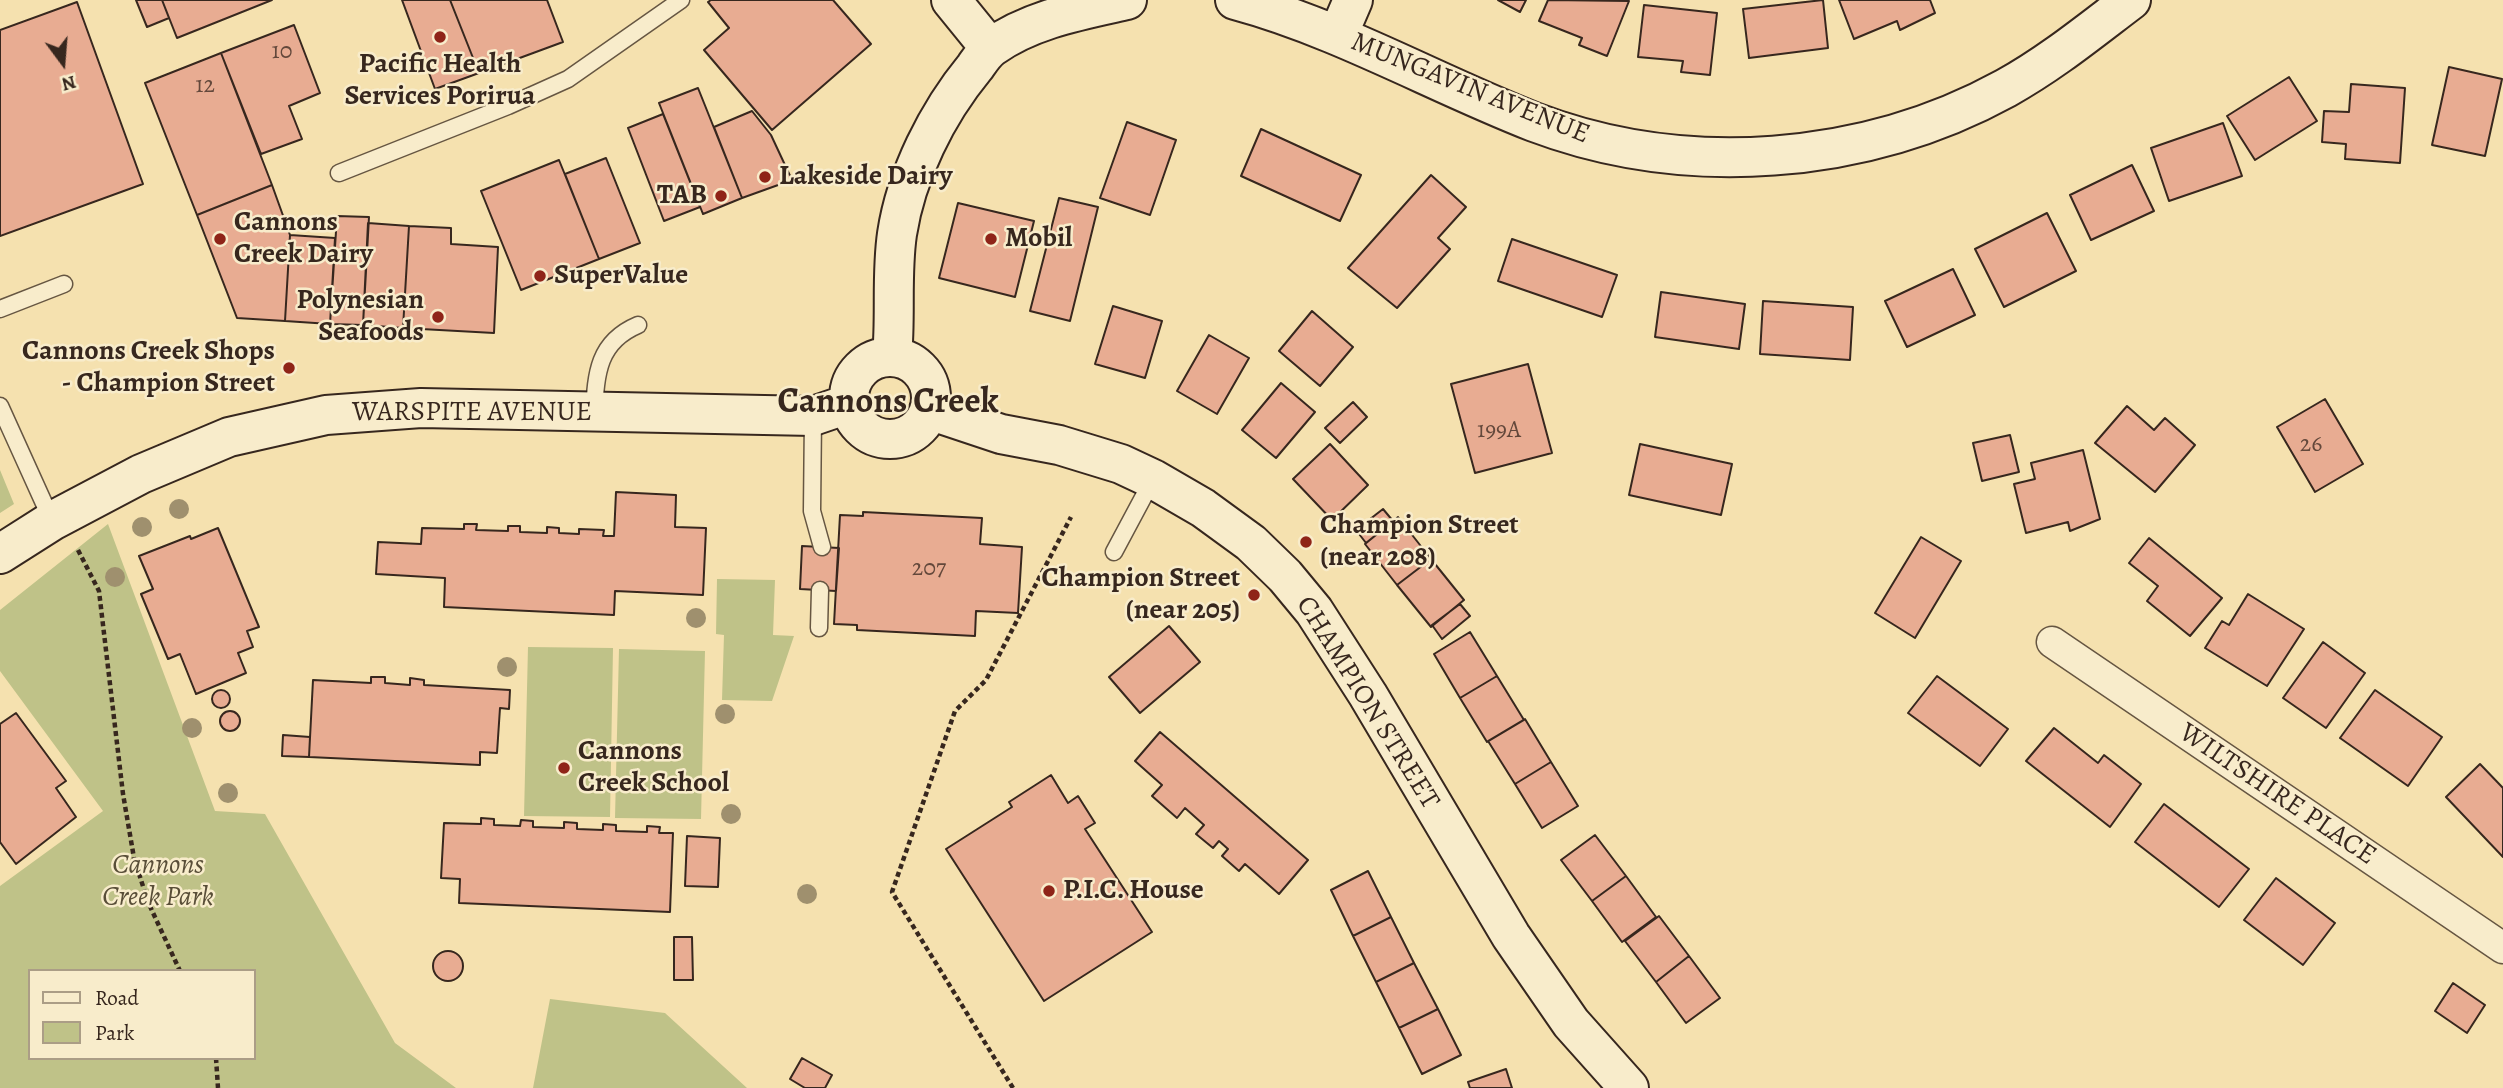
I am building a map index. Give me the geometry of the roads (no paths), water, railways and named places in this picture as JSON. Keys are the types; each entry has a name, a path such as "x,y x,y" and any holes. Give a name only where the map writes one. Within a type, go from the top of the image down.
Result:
{"main road":[{"path":"951,0 990,48"},
{"path":"892,356 895,331 894,262 904,201 918,163 958,88 990,48 1023,29 1079,11 1127,0"},
{"name":"MUNGAVIN AVENUE","path":"1235,0 1278,11 1535,122 1581,138 1629,148 1692,156 1748,157 1809,152 1902,133 1960,110 2004,89 2048,63 2131,0"},
{"path":"1338,35 1353,0"},
{"path":"892,356 913,364 922,373 931,397 924,422 902,438 888,440 874,437 862,429 853,418 848,404 849,390 859,372 875,360 892,356"},
{"name":"WARSPITE AVENUE","path":"0,554 52,521 141,474 229,437 326,415 421,408 813,416 848,404"},
{"name":"CHAMPION STREET","path":"929,410 1001,434 1059,445 1121,464 1203,508 1251,543 1285,576 1314,611 1368,695 1511,936 1571,1023 1629,1088"}],"street":[{"name":"WILTSHIRE PLACE","path":"2052,642 2503,948"}],"lane":[{"path":"339,173 508,106 568,79 681,0"},
{"path":"0,309 64,284"},
{"path":"594,413 596,379 609,344 638,325"},
{"path":"0,406 52,521"},
{"path":"813,416 812,510 822,547"},
{"path":"1114,552 1153,479"},
{"path":"819,628 820,590"}],"place":[{"name":"Pacific Health Services Porirua","path":"440,37"},
{"name":"Lakeside Dairy","path":"765,177"},
{"name":"TAB","path":"721,196"},
{"name":"Cannons Creek Dairy","path":"220,239"},
{"name":"Mobil","path":"991,239"},
{"name":"SuperValue","path":"540,276"},
{"name":"Polynesian Seafoods","path":"438,317"},
{"name":"Cannons Creek Shops - Champion Street","path":"289,368"},
{"name":"Champion Street (near 208)","path":"1306,542"},
{"name":"Champion Street (near 205)","path":"1254,595"},
{"name":"Cannons Creek School","path":"564,768"},
{"name":"P.I.C. House","path":"1049,891"}],"district":[{"name":"Cannons Creek","path":"888,403"}],"park label":[{"name":"Cannons Creek Park","path":"158,882"}]}
